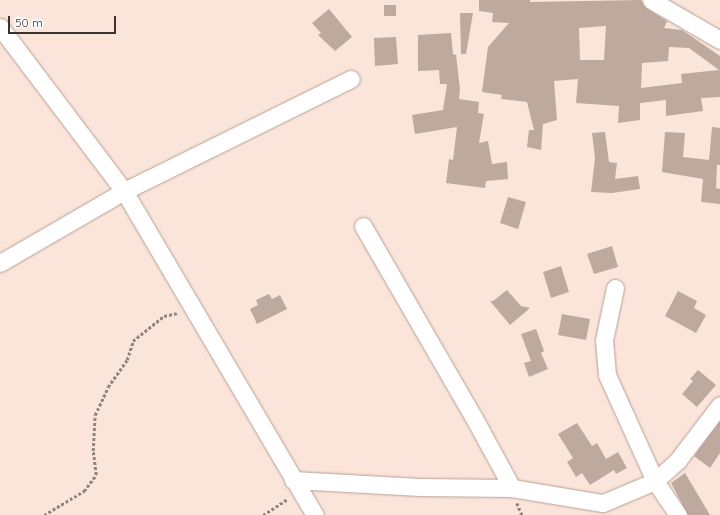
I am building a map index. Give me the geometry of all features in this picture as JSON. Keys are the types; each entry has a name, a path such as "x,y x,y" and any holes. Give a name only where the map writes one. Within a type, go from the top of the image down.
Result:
{"street":[{"path":"651,0 720,40"},
{"path":"0,28 124,191 315,515"},
{"path":"0,263 124,191 351,79"},
{"path":"363,226 470,411 512,488"},
{"path":"614,288 604,340 607,375 655,481 678,515"},
{"path":"293,480 420,487 512,488 603,503 655,481 678,460 720,406"}],"path":[{"path":"44,515 84,491 96,476 93,451 95,415 108,387 127,360 133,341 164,316 193,309"},
{"path":"263,515 291,498 302,494"}],"building":[{"path":"479,0 530,0 530,2 641,0 646,8 667,21 664,28 682,30 720,56 720,97 701,98 703,111 666,116 666,100 640,103 640,120 618,123 619,106 576,103 578,79 554,81 557,120 543,124 541,150 527,147 529,130 534,130 527,102 501,99 502,95 482,92 488,47 509,23 492,22 493,13 479,11","holes":["606,26 604,60 580,60 579,28","669,47 689,48 719,70 681,74 682,83 641,88 642,63 668,61"]},
{"path":"384,5 396,5 396,16 384,16"},
{"path":"329,9 352,37 335,51 318,35 321,33 312,23"},
{"path":"460,13 473,13 466,54 461,54"},
{"path":"451,33 453,54 456,55 460,89 459,99 479,102 478,113 484,114 479,143 488,141 492,164 507,162 508,179 486,181 485,188 446,183 449,159 453,160 457,127 415,134 412,115 443,110 447,84 440,84 439,70 418,71 418,35"},
{"path":"396,37 398,64 375,66 374,38"},
{"path":"712,127 720,128 720,165 717,165 716,188 720,189 720,204 701,202 703,179 662,172 665,132 685,133 683,157 709,160"},
{"path":"605,132 609,162 617,163 615,179 638,176 640,189 612,193 591,192 595,158 592,133"},
{"path":"508,197 526,202 518,229 500,223"},
{"path":"612,246 618,267 594,274 587,254"},
{"path":"561,266 569,292 551,298 543,272"},
{"path":"507,290 521,306 530,308 510,325 490,301 493,301"},
{"path":"678,291 697,301 694,308 706,315 696,333 665,316"},
{"path":"269,294 272,299 280,295 287,309 257,324 250,309 258,305 256,300"},
{"path":"562,314 590,319 586,340 558,335"},
{"path":"536,329 544,351 541,353 548,369 529,377 524,363 531,361 521,334"},
{"path":"698,370 716,385 697,407 682,394 693,381 690,379"},
{"path":"720,421 720,453 710,468 694,456"},
{"path":"577,423 592,446 597,443 606,459 618,452 627,468 616,474 614,470 590,485 582,473 576,477 567,462 573,458 558,434"},
{"path":"685,473 710,515 688,515 671,483"}]}
